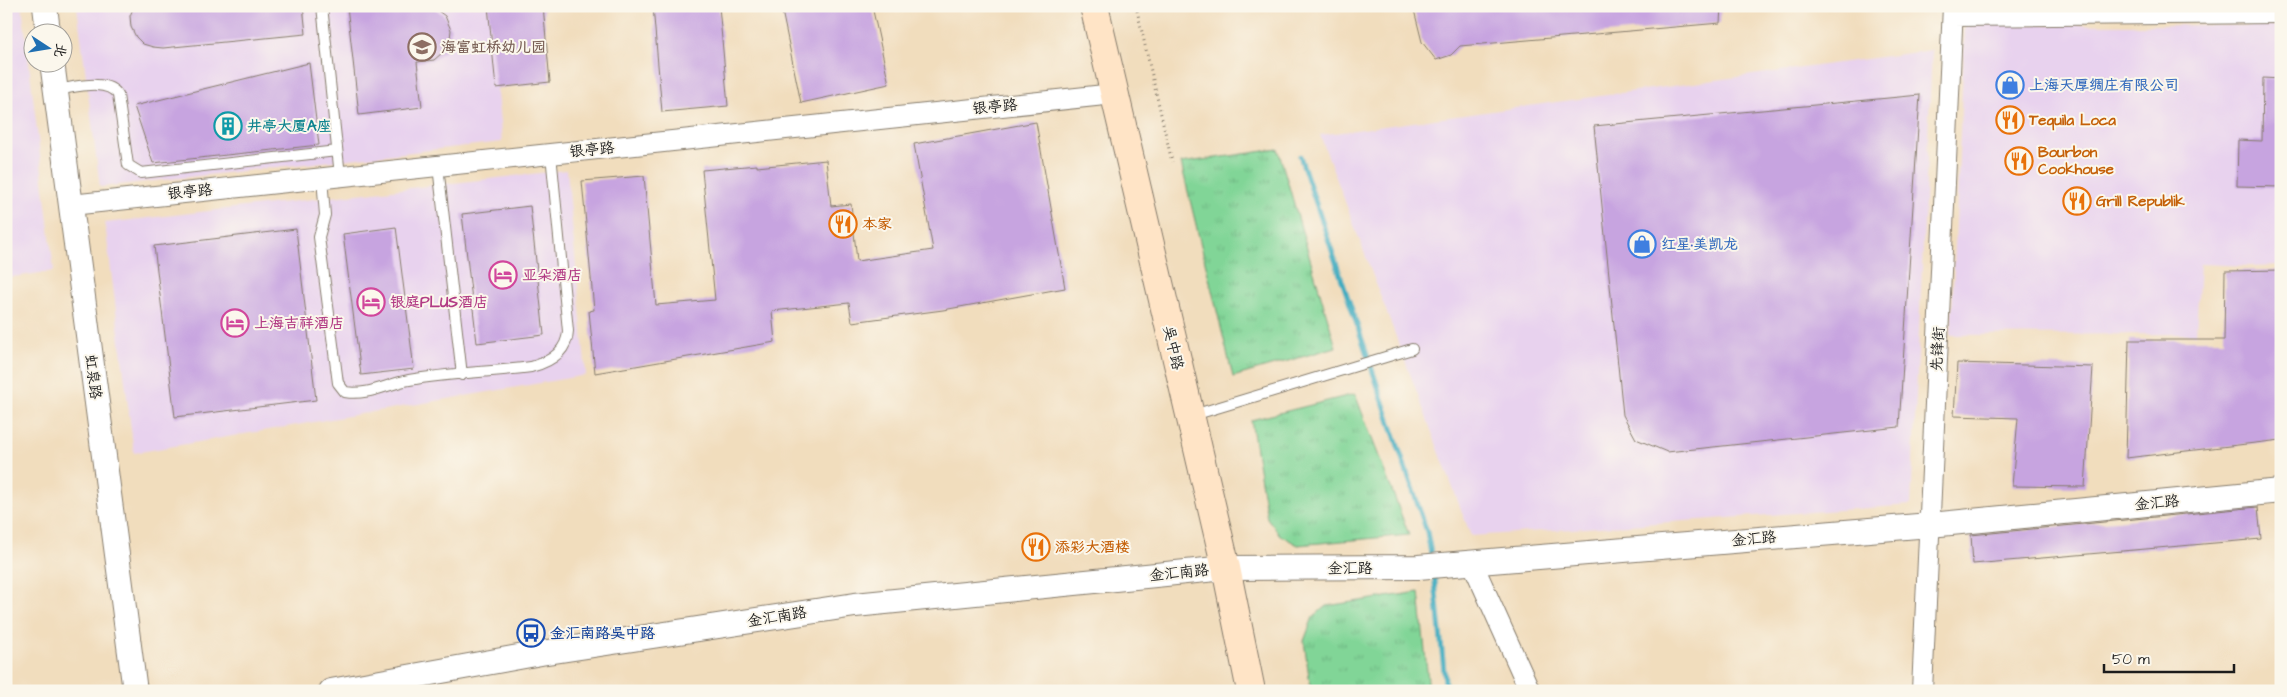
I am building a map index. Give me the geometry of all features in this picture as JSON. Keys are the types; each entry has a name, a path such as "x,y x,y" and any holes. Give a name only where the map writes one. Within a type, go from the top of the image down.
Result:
{"main road":[{"name":"吴中路","path":"1094,6 1226,568 1251,691"}],"street":[{"path":"44,6 46,22"},
{"path":"1953,11 2281,13"},
{"name":"先锋街","path":"1922,691 1953,11"},
{"name":"虹泉路","path":"53,72 135,691"},
{"name":"银亭路","path":"71,205 1114,94"},
{"name":"金汇路","path":"1226,568 1418,568 1930,525 2281,491"},
{"path":"1464,563 1530,691"},
{"name":"金汇南路","path":"331,691 541,653 855,604 1226,568"}],"lane":[{"path":"322,6 337,151 319,237 341,388 352,394 381,390 407,380 531,367 546,363 562,350 568,340 551,154"},
{"path":"55,90 103,85 115,90 118,95 128,165 141,173 337,151"},
{"path":"438,166 462,374"},
{"path":"1189,416 1412,349"}],"path":[{"path":"1136,6 1172,162"}],"shaded area":[{"path":"6,6 22,6 24,22 22,22 22,72 30,72 54,271 6,278"},
{"path":"77,6 488,6 502,142 100,187"},
{"path":"1965,24 2281,26 2281,265 2200,264 2196,334 1951,335"},
{"name":"红星·美凯龙","path":"1932,50 1911,505 1471,536 1320,135"},
{"path":"567,170 586,375 134,453 105,223"}],"green space":[{"path":"1278,149 1336,347 1233,377 1181,163"},
{"path":"1355,394 1409,535 1298,545 1280,535 1267,518 1251,420"},
{"path":"1419,592 1429,691 1311,691 1304,641 1313,617 1326,606"}],"building":[{"path":"134,6 303,6 306,34 163,48 153,47 143,44 136,37 131,27 130,16"},
{"path":"347,6 410,6 411,9 428,7 434,8 445,16 451,30 449,47 434,60 417,62 422,107 359,115"},
{"path":"488,6 543,6 550,82 496,88"},
{"path":"653,6 719,6 728,106 662,112"},
{"path":"781,6 872,6 889,84 801,103"},
{"path":"1413,6 1721,6 1720,23 1460,46 1451,55 1436,60 1422,42"},
{"name":"井亭大厦A座","path":"309,63 319,145 153,163 134,106"},
{"path":"2263,78 2281,79 2281,187 2237,186 2238,140 2262,141"},
{"path":"1920,95 1899,427 1667,452 1636,439 1623,415 1594,126"},
{"path":"1036,122 1065,288 943,310 852,322 849,303 772,311 775,342 595,373 589,311 594,310 582,181 644,176 656,305 715,300 702,170 826,160 831,206 851,204 857,261 933,250 914,144"},
{"name":"亚朵酒店","path":"530,206 544,335 477,343 462,214"},
{"name":"银庭PLUS酒店","path":"396,227 414,369 361,375 343,234"},
{"name":"上海吉祥酒店","path":"296,229 316,400 175,417 154,246"},
{"path":"2281,270 2281,440 2126,458 2129,340 2224,340 2225,271"},
{"path":"1957,363 2093,367 2085,487 2012,486 2018,418 1954,416"},
{"path":"2258,507 2261,539 1973,564 1971,535"}],"waterway":[{"path":"1300,156 1427,532 1432,559"},
{"path":"1434,572 1446,691"}],"place":[{"name":"海富虹桥幼儿园","path":"422,47"},
{"name":"上海天厚绸庄有限公司","path":"2010,85"},
{"name":"Tequila Loca","path":"2010,120"},
{"name":"井亭大厦A座","path":"228,126"},
{"name":"Bourbon Cookhouse","path":"2019,161"},
{"name":"Grill Republik","path":"2077,201"},
{"name":"本家","path":"843,224"},
{"name":"红星·美凯龙","path":"1642,244"},
{"name":"亚朵酒店","path":"503,275"},
{"name":"银庭PLUS酒店","path":"371,302"},
{"name":"上海吉祥酒店","path":"235,323"},
{"name":"添彩大酒楼","path":"1036,547"},
{"name":"金汇南路吴中路","path":"531,633"}]}
